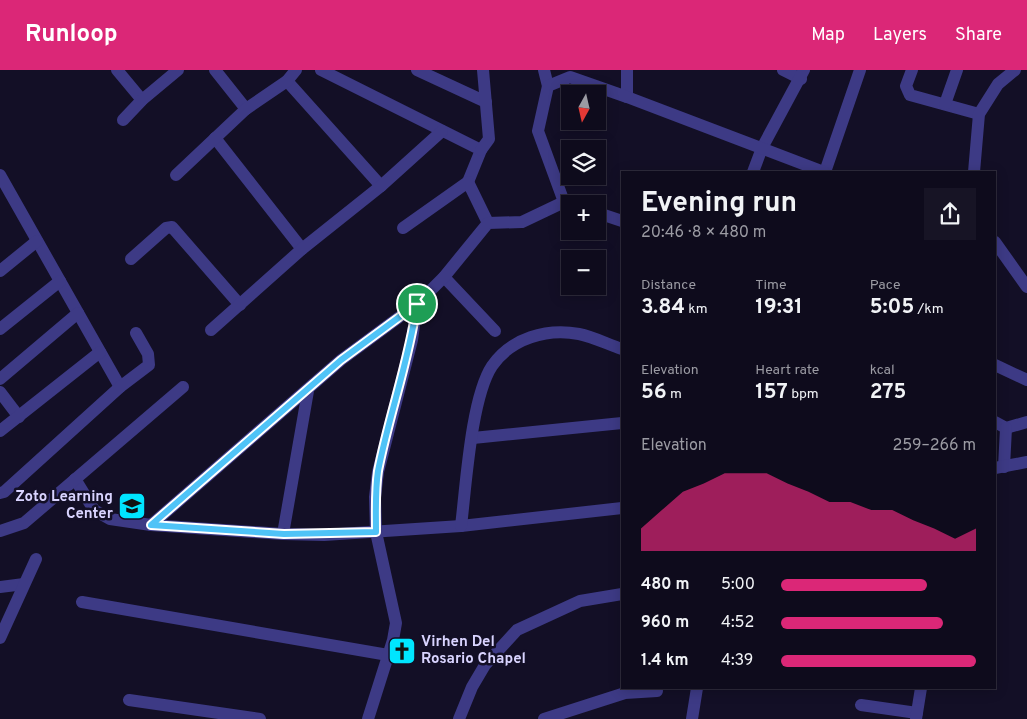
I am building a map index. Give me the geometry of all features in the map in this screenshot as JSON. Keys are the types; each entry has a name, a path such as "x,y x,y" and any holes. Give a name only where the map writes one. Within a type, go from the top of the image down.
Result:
{"street":[{"path":"117,70 142,100"},
{"path":"123,120 142,100 178,70"},
{"path":"215,70 246,109"},
{"path":"176,175 246,109 287,81 296,70"},
{"path":"321,70 340,75 442,131 481,150"},
{"path":"417,70 486,102"},
{"path":"403,228 468,182 481,150 489,139 483,70"},
{"path":"544,70 548,86 538,131 564,195"},
{"path":"627,70 627,96"},
{"path":"753,171 762,148 802,74 783,70"},
{"path":"825,171 860,70"},
{"path":"912,70 906,86 910,95 979,114"},
{"path":"945,104 957,70"},
{"path":"974,171 979,114 998,84 1015,70"},
{"path":"548,86 570,77 627,96 822,171"},
{"path":"287,81 381,186"},
{"path":"211,330 302,249 381,186 442,131"},
{"path":"215,138 302,249"},
{"path":"0,175 120,387"},
{"path":"468,182 488,223"},
{"path":"151,525 308,391 341,360 417,304 444,277 488,223 522,222 561,206"},
{"path":"606,215 621,221"},
{"path":"131,260 166,228 172,227 240,305"},
{"path":"0,271 38,241"},
{"path":"996,243 1027,287"},
{"path":"444,277 495,331"},
{"path":"0,329 60,281"},
{"path":"368,719 393,640 396,622 376,532 375,497 378,472 412,340 417,304"},
{"path":"0,379 78,313"},
{"path":"0,493 4,492 120,387 149,365 148,354 136,333"},
{"path":"461,526 478,400 491,367 510,346 542,333 579,334 621,349"},
{"path":"0,430 100,352"},
{"path":"996,365 1027,380"},
{"path":"0,531 24,524 183,387"},
{"path":"284,534 308,391"},
{"path":"0,392 19,417"},
{"path":"473,438 621,422"},
{"path":"1027,422 1001,425 1000,467 1027,462"},
{"path":"75,479 94,510 110,519 151,525 284,534 376,532 461,526 621,508"},
{"path":"0,638 36,559"},
{"path":"0,587 24,584"},
{"path":"459,719 472,687 485,665 517,630 580,601 621,594"},
{"path":"82,602 388,655"},
{"path":"692,719 697,689"},
{"path":"861,705 917,716 921,689"},
{"path":"544,719 625,693 657,691"},
{"path":"129,700 260,719"}],"place":[{"name":"Zoto Learning Center","path":"132,506"},
{"name":"Virhen Del Rosario Chapel","path":"402,651"}],"route":[{"path":"417,304 412,340 378,472 375,497 376,532 324,535 284,534 151,525 308,391 341,360 417,304"}]}
